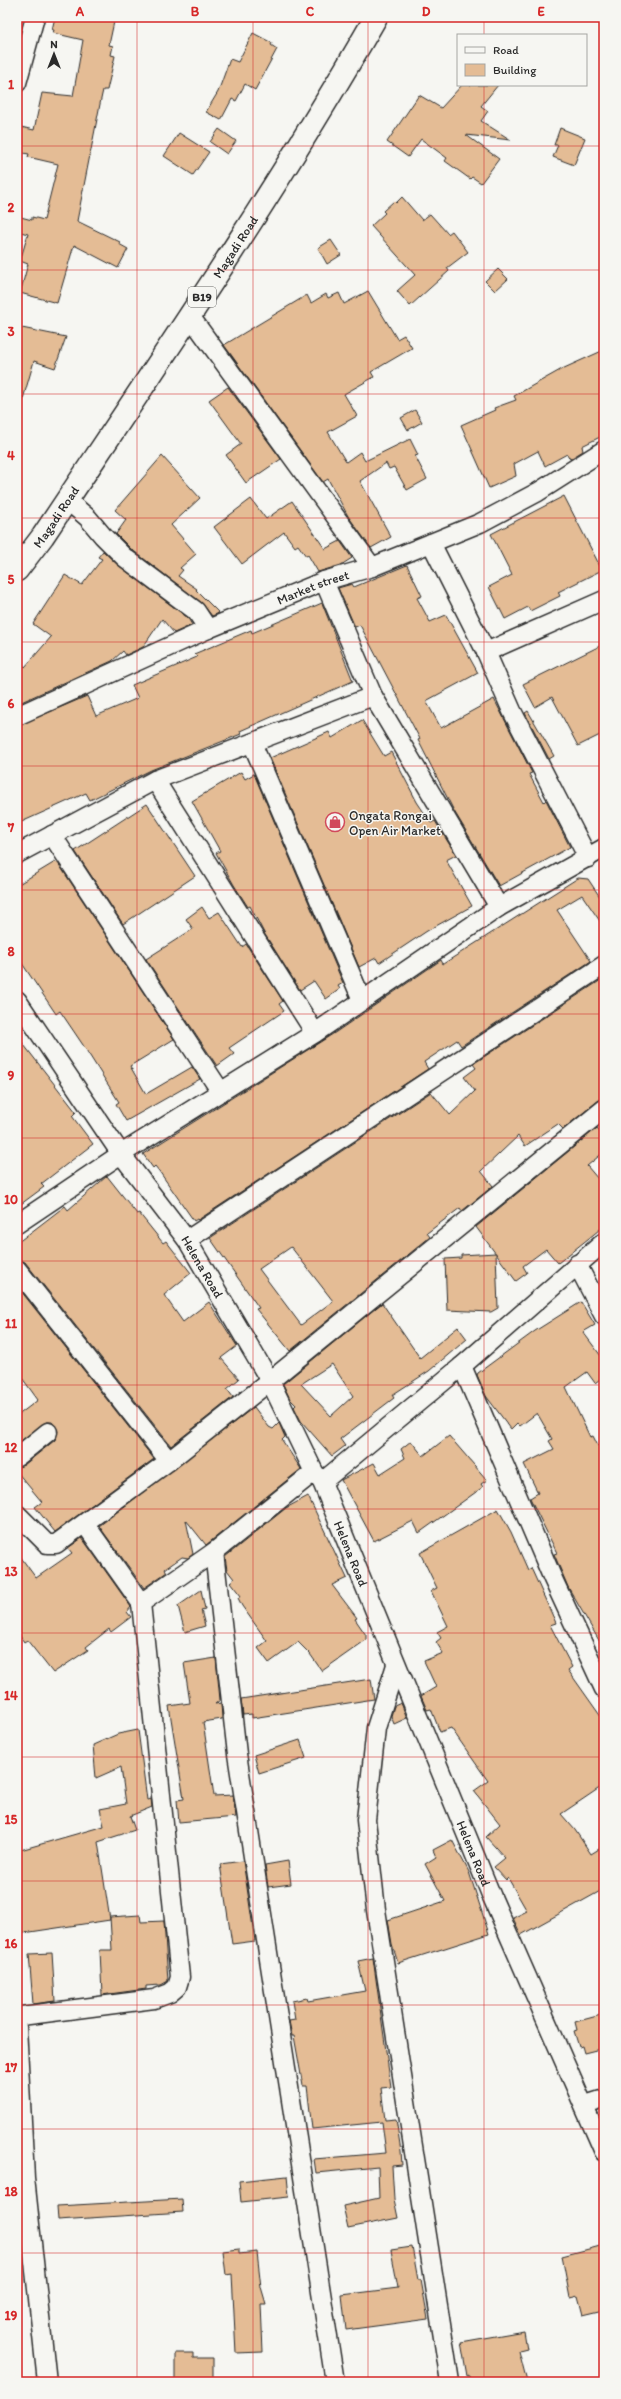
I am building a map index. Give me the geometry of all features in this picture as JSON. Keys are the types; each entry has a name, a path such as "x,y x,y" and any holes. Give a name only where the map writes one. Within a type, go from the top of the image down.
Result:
{"highway":[{"name":"Magadi Road","path":"17,570 67,500 190,316 348,67 376,17"}],"street":[{"path":"17,83 35,17"},
{"path":"190,316 372,566"},
{"name":"Market street","path":"17,716 208,629 324,581 372,566 480,523 538,492 604,450"},
{"path":"67,500 88,518 124,557 196,611 208,629"},
{"path":"17,1224 121,1154 315,1033 499,907 598,856 512,711 486,652 431,543"},
{"path":"324,581 373,696 499,907"},
{"path":"486,652 604,600"},
{"path":"17,854 155,780 373,696"},
{"path":"252,743 362,1000"},
{"path":"155,780 315,1033"},
{"path":"52,835 221,1092"},
{"path":"187,1240 604,966"},
{"name":"Helena Road","path":"17,1000 121,1154 187,1240 270,1381 318,1477 492,1897 604,2152"},
{"path":"17,1514 47,1544 51,1545 56,1544 85,1524 270,1381 604,1109"},
{"path":"141,1603 318,1477 462,1366 604,1242"},
{"path":"577,1264 604,1316"},
{"path":"17,1269 168,1461"},
{"path":"462,1366 553,1579 604,1689"},
{"path":"17,1457 48,1432"},
{"path":"17,2019 21,2016 154,1999 170,1993 177,1987 180,1977 141,1603 85,1524"},
{"path":"214,1552 237,1754 335,2382"},
{"path":"396,1665 376,1728 366,1820 376,1910 450,2382"},
{"path":"17,2027 25,2178 48,2382"},
{"path":"584,2105 604,2099"}],"building":[{"path":"55,17 115,17 109,45 113,46 111,55 115,56 107,90 103,90 77,221 120,242 119,244 128,249 118,268 74,245 57,303 20,293 28,264 20,261 28,234 17,231 17,216 32,220 32,217 44,220 58,164 28,157 29,154 17,152 21,127 34,130 42,93 73,96 83,40 53,33 54,30 52,30"},
{"path":"253,33 272,43 271,45 277,49 255,90 245,84 236,101 232,99 221,120 206,112 218,92 230,59 238,62"},
{"path":"461,86 497,86 481,106 488,111 481,121 511,140 466,135 499,159 481,183 472,177 470,179 445,161 447,158 421,139 408,157 387,142 419,95 441,108"},
{"path":"560,128 585,138 574,165 553,157 558,145 554,145"},
{"path":"219,129 236,141 227,154 210,142"},
{"path":"179,133 209,152 193,175 164,156"},
{"path":"402,197 422,220 430,214 448,234 452,231 468,252 447,268 449,271 410,306 397,291 415,275 371,226 385,213 383,211 394,201 396,203"},
{"path":"331,240 341,255 327,264 318,248"},
{"path":"498,269 508,279 495,291 485,281"},
{"path":"368,291 397,339 404,335 412,348 371,372 374,377 344,394 357,416 328,432 346,462 360,452 365,461 410,439 418,455 415,456 427,479 407,490 394,467 389,469 386,463 360,481 391,537 371,548 348,516 328,479 323,482 224,345 307,295 311,303 326,294 328,298 339,293 344,304"},
{"path":"17,327 66,337 55,368 34,361 21,406 17,405"},
{"path":"604,350 604,435 582,446 583,451 570,459 567,454 545,466 538,451 514,464 516,476 489,488 461,425 495,410 494,408 516,400 514,396 562,369"},
{"path":"228,387 281,459 246,483 226,455 241,444 209,400"},
{"path":"415,410 422,422 408,430 401,418"},
{"path":"162,456 200,498 171,525 196,554 180,568 183,570 178,576 197,589 196,590 219,613 212,616 202,603 131,549 116,534 126,520 115,510"},
{"path":"564,496 602,570 558,592 560,596 530,611 528,607 505,619 489,587 512,575 491,534"},
{"path":"251,499 266,519 292,501 325,549 340,541 352,558 341,565 318,572 308,555 306,556 298,545 295,547 284,532 242,564 214,527"},
{"path":"103,551 118,565 188,618 192,625 174,633 162,619 143,647 126,655 123,651 112,661 17,704 17,659 25,667 51,637 33,624 65,575 82,585 102,559 98,557"},
{"path":"407,565 422,596 417,598 430,622 446,615 478,673 426,701 441,728 494,699 532,773 529,774 544,802 546,800 570,847 499,886 454,811 418,740 420,739 360,625 355,627 338,588 352,584 354,587"},
{"path":"322,603 353,681 240,731 241,734 151,770 90,800 86,793 17,824 17,726 87,696 96,716 138,698 132,685 197,657 194,654 251,630 252,633"},
{"path":"604,644 604,733 578,746 552,697 535,707 523,684"},
{"path":"528,711 554,756 549,759 525,713"},
{"path":"362,720 384,756 391,752 417,802 431,823 435,821 456,855 446,860 472,906 427,931 379,963 376,958 359,967 270,758 329,732 332,738"},
{"path":"241,772 245,779 254,774 343,983 338,986 340,989 326,999 314,981 300,990 264,933 250,906 248,907 234,885 216,853 220,851 192,801"},
{"path":"147,804 195,876 123,924 75,851"},
{"path":"55,862 58,863 174,1039 130,1066 146,1094 192,1067 200,1079 126,1121 116,1104 119,1102 83,1045 60,1011 56,1014 17,956 17,885"},
{"path":"578,878 588,879 604,903 604,927 582,895 557,910 591,961 461,1046 457,1040 424,1062 428,1069 198,1220 197,1219 194,1221 159,1171 155,1166 153,1168 143,1154 336,1032 441,960 443,964"},
{"path":"202,907 209,918 219,912 242,947 246,944 283,1001 279,1004 284,1011 229,1048 234,1054 217,1066 146,959 193,929 186,919"},
{"path":"604,978 604,1096 563,1129 558,1124 525,1146 518,1136 481,1171 493,1186 462,1211 460,1208 427,1233 430,1237 290,1351 256,1309 259,1308 210,1238 431,1092 450,1115 475,1091 464,1077 476,1068 473,1064","holes":["291,1247 333,1301 301,1325 259,1269"]},
{"path":"17,1036 76,1112 72,1116 93,1144 41,1184 44,1187 17,1207"},
{"path":"597,1128 604,1136 604,1152 587,1166 604,1186 604,1226 558,1263 546,1249 523,1266 527,1273 516,1281 476,1227"},
{"path":"107,1176 137,1214 139,1213 163,1243 166,1241 191,1273 164,1295 183,1322 209,1302 237,1346 221,1358 239,1379 227,1389 233,1397 171,1446 25,1262 17,1259 17,1243 65,1206 68,1210"},
{"path":"496,1253 498,1308 491,1312 447,1310 445,1259 461,1258 461,1255"},
{"path":"17,1286 154,1459 55,1532 35,1507 42,1502 17,1472 17,1467 24,1465 55,1440 58,1431 52,1422 46,1422 17,1444 17,1416 38,1400 17,1371"},
{"path":"581,1302 595,1325 583,1332 604,1360 604,1376 595,1383 587,1372 566,1387 590,1437 593,1436 598,1446 604,1442 604,1649 568,1587 554,1554 557,1553 530,1498 538,1493 524,1464 554,1449 549,1441 552,1439 537,1413 520,1426 517,1423 511,1429 486,1396 477,1375 535,1331"},
{"path":"382,1303 420,1358 458,1327 467,1339 429,1371 392,1395 394,1398 340,1439 345,1446 332,1456 301,1421 294,1407 296,1405 290,1399 283,1384","holes":["332,1364 353,1396 331,1416 301,1384"]},
{"path":"254,1407 269,1427 273,1429 279,1423 285,1437 282,1440 301,1469 206,1545 186,1520 193,1554 188,1558 182,1557 165,1569 167,1572 144,1588 99,1526"},
{"path":"449,1436 487,1480 481,1484 483,1487 419,1533 413,1521 374,1541 341,1480 374,1463 380,1474 405,1458 401,1449 411,1441 423,1456"},
{"path":"308,1496 347,1578 332,1585 357,1618 355,1619 366,1635 366,1640 322,1671 310,1654 298,1642 269,1663 258,1648 267,1641 242,1606 238,1598 241,1596 230,1582 234,1579 227,1570 225,1557 286,1508"},
{"path":"498,1509 511,1532 528,1570 531,1568 556,1623 550,1625 572,1667 568,1670 604,1721 604,1785 561,1814 575,1830 591,1854 604,1846 604,1889 521,1935 513,1918 527,1911 508,1878 506,1880 494,1867 505,1858 486,1837 500,1824 474,1791 488,1781 451,1728 440,1732 431,1709 427,1710 421,1696 436,1687 424,1661 443,1653 436,1642 441,1638 437,1632 448,1626 431,1591 437,1588 420,1553"},
{"path":"82,1538 131,1607 127,1612 131,1617 111,1632 109,1629 86,1647 88,1650 53,1673 27,1640 24,1642 17,1632 17,1552 36,1578 72,1553 68,1548"},
{"path":"201,1590 205,1609 201,1610 205,1626 185,1632 178,1606"},
{"path":"216,1658 220,1700 215,1704 221,1703 222,1719 203,1722 214,1796 233,1795 236,1817 179,1822 177,1800 184,1799 169,1706 190,1703 184,1663"},
{"path":"371,1679 374,1699 252,1718 252,1714 243,1715 241,1699"},
{"path":"401,1703 407,1718 394,1724 391,1716 394,1706"},
{"path":"138,1730 147,1800 151,1799 152,1807 130,1816 135,1830 98,1842 110,1920 17,1934 17,1851 104,1826 100,1809 126,1804 121,1767 96,1778 93,1745 118,1734"},
{"path":"300,1740 306,1758 259,1773 254,1755"},
{"path":"452,1840 469,1872 489,1934 398,1963 392,1944 388,1920 445,1901 425,1864 436,1857 433,1850"},
{"path":"243,1861 255,1941 232,1944 220,1864"},
{"path":"288,1861 291,1884 268,1887 265,1865"},
{"path":"140,1915 141,1922 164,1921 168,1981 161,1985 146,1986 146,1989 102,1995 100,1950 112,1950 110,1917"},
{"path":"52,1953 55,2001 33,2004 29,1954"},
{"path":"373,1958 391,2087 381,2088 385,2120 396,2119 401,2151 402,2165 392,2166 394,2199 398,2218 348,2228 343,2206 379,2198 378,2167 316,2173 314,2159 386,2153 382,2122 312,2129 307,2086 303,2086 294,2036 292,2036 289,2021 295,2020 292,2001 307,1998 308,2001 365,1991 358,1961"},
{"path":"601,2015 604,2027 604,2048 584,2053 582,2046 579,2047 574,2031 577,2030 575,2022"},
{"path":"287,2176 289,2197 241,2202 239,2181"},
{"path":"182,2199 183,2212 58,2220 57,2206"},
{"path":"604,2245 604,2310 583,2315 578,2296 570,2298 562,2256"},
{"path":"412,2247 418,2280 421,2280 428,2319 346,2330 342,2295 398,2288 391,2250"},
{"path":"239,2249 239,2254 257,2252 261,2287 266,2304 261,2304 263,2352 236,2353 232,2274 226,2275 223,2251"},
{"path":"524,2331 527,2349 519,2351 527,2382 471,2382 469,2376 467,2376 461,2342"},
{"path":"175,2353 193,2353 193,2358 213,2358 213,2382 175,2382"}],"place":[{"name":"Ongata Rongai Open Air Market","path":"335,822"}]}
